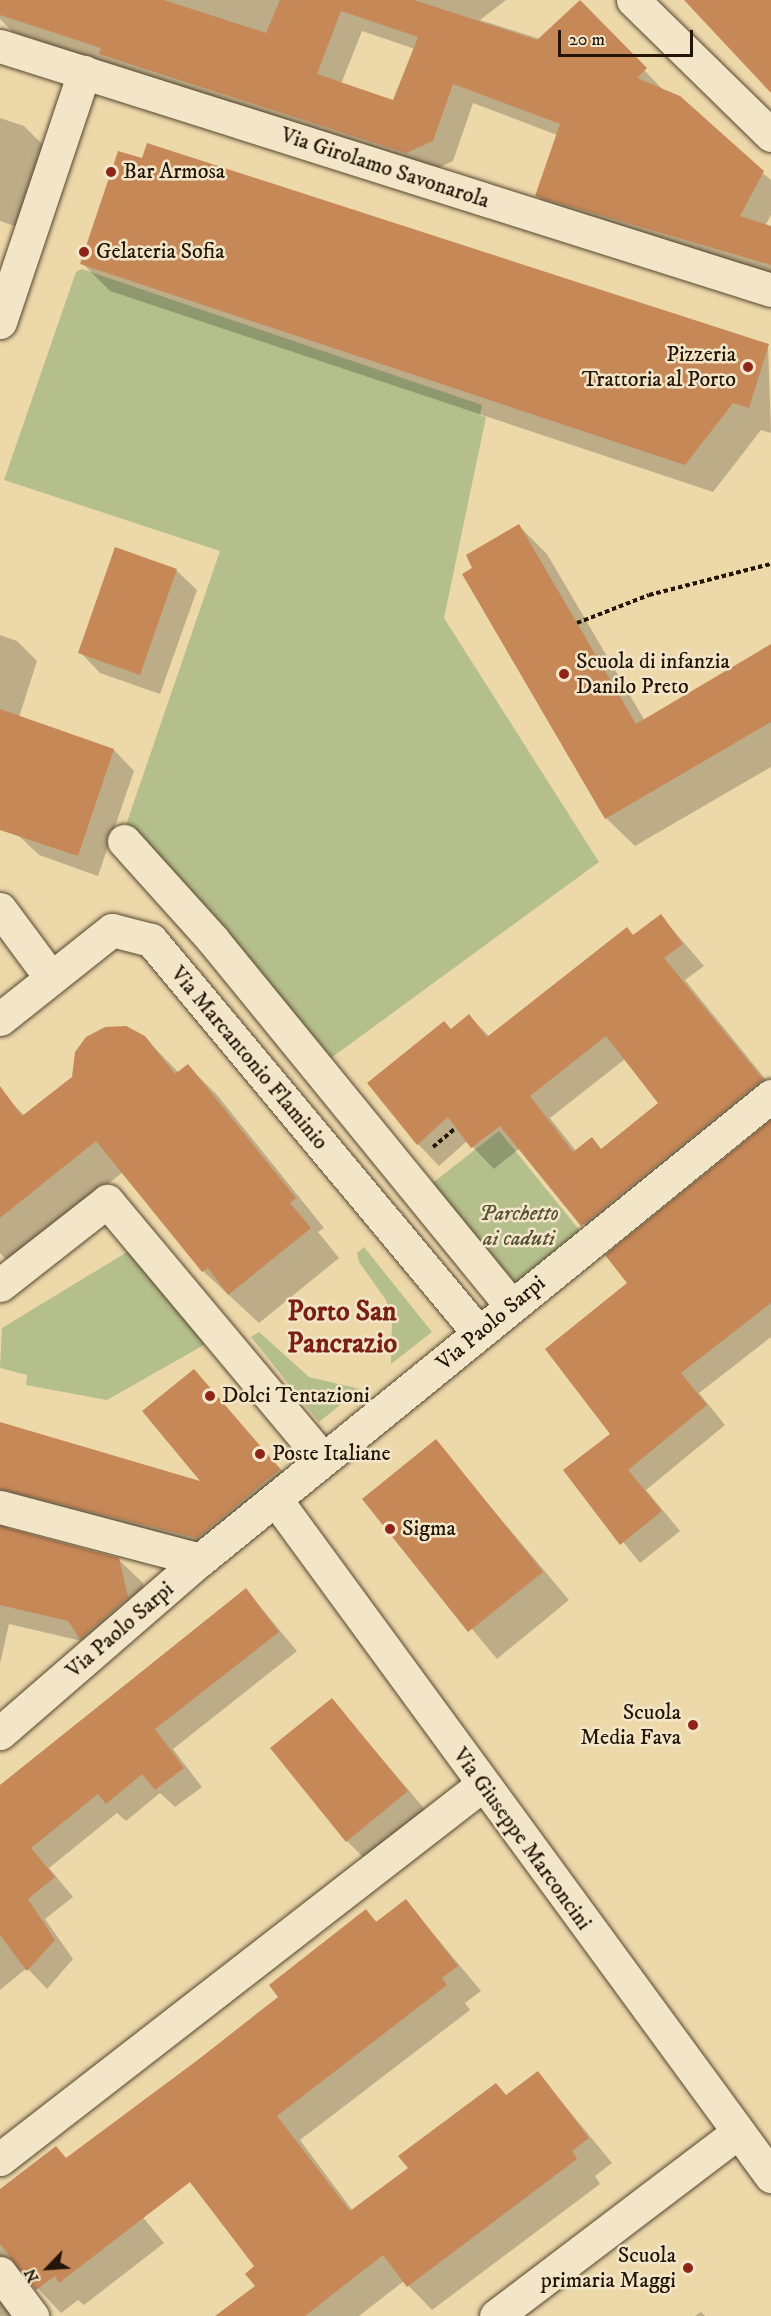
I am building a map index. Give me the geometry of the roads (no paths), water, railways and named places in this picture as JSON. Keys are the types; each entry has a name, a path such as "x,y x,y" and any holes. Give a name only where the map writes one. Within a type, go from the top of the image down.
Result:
{"street":[{"path":"633,0 771,135"},
{"name":"Via Girolamo Savonarola","path":"0,46 771,290"},
{"path":"0,322 84,72"},
{"path":"124,841 213,940 511,1305"},
{"path":"0,909 51,978 0,1019"},
{"name":"Via Marcantonio Flaminio","path":"51,978 112,930 151,940 478,1332"},
{"name":"Via Paolo Sarpi","path":"8,1720 511,1305 771,1096"},
{"path":"0,1285 107,1201 323,1459"},
{"name":"Via Giuseppe Marconcini","path":"276,1500 482,1785 771,2176"},
{"path":"0,1507 200,1560"},
{"path":"0,2159 482,1785"},
{"path":"496,2316 738,2132"},
{"path":"0,2273 32,2316"}],"place":[{"name":"Bar Armosa","path":"111,172"},
{"name":"Gelateria Sofia","path":"84,252"},
{"name":"Pizzeria Trattoria al Porto","path":"748,367"},
{"name":"Scuola di infanzia Danilo Preto","path":"564,674"},
{"name":"Dolci Tentazioni","path":"210,1396"},
{"name":"Poste Italiane","path":"260,1454"},
{"name":"Sigma","path":"390,1529"},
{"name":"Scuola Media Fava","path":"693,1725"},
{"name":"Scuola primaria Maggi","path":"688,2268"}],"district":[{"name":"Porto San Pancrazio","path":"342,1328"}],"park label":[{"name":"Parchetto ai caduti","path":"519,1226"}]}
